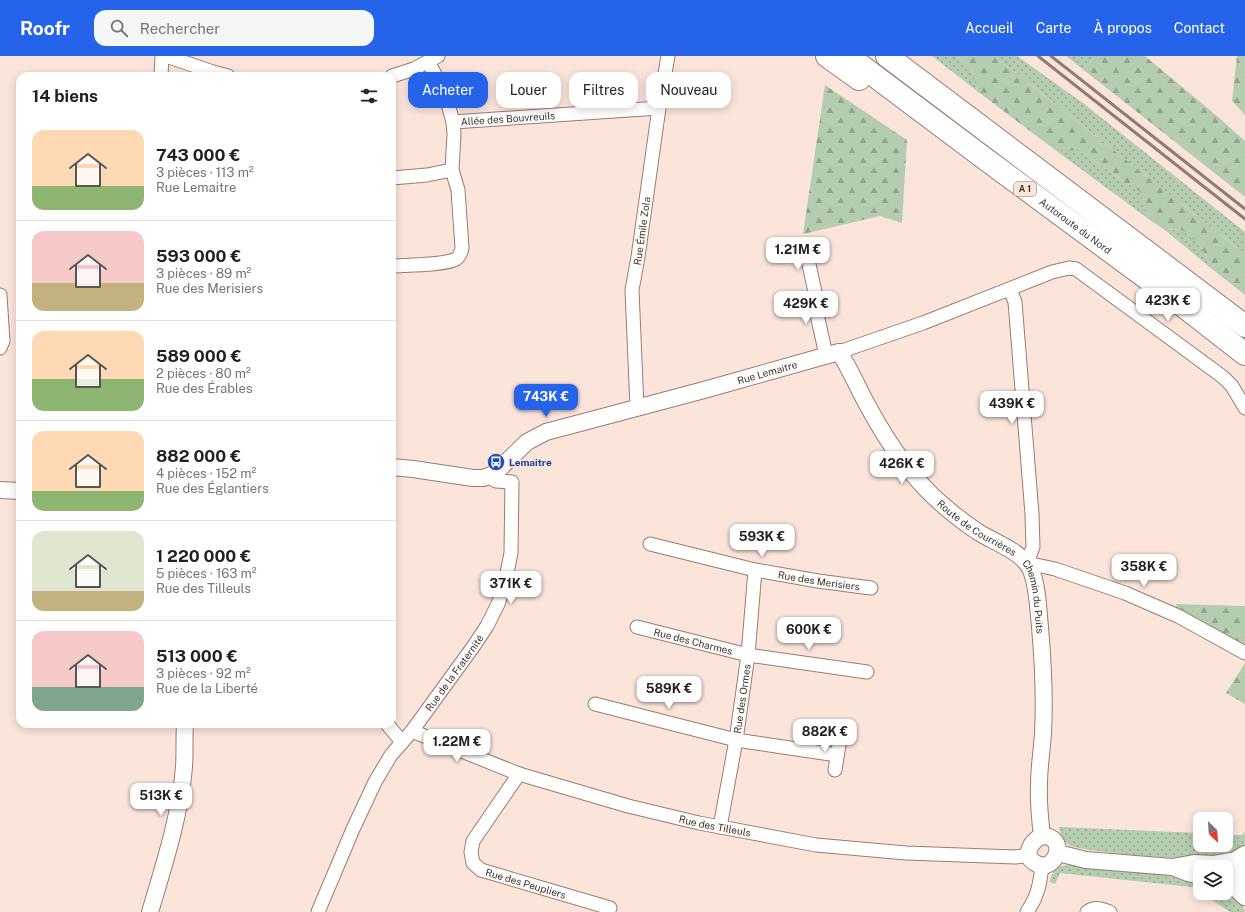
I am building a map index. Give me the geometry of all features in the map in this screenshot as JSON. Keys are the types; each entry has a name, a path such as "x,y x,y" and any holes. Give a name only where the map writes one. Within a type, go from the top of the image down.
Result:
{"highway":[{"path":"827,56 960,152 1201,321"},
{"name":"Autoroute du Nord","path":"848,56 1164,291 1245,354"},
{"name":"Autoroute du Nord","path":"888,56 1245,326"},
{"path":"912,56 946,84 1056,184"}],"main road":[{"path":"1245,860 1241,877 1242,890 1245,896"}],"street":[{"path":"161,72 162,56"},
{"path":"166,56 213,72"},
{"name":"Rue Émile Zola","path":"665,72 668,56"},
{"path":"396,75 414,69 433,59 446,97 454,134 452,170 458,190 462,248 460,255 455,260 446,263 396,266"},
{"name":"Rue Émile Zola","path":"636,408 632,290 638,257 658,108"},
{"name":"Allée des Bouvreuils","path":"452,122 658,108"},
{"path":"396,178 427,175 452,170"},
{"path":"805,246 815,292 816,310 833,354"},
{"name":"Rue Lemaitre","path":"489,476 494,474 534,437 559,428 833,354 923,323 1052,272 1069,268 1076,269 1223,377 1232,386 1245,408"},
{"name":"Chemin du Puits","path":"1010,289 1015,302 1032,514 1034,547 1027,563 1031,571 1037,598 1044,686 1043,733 1039,784 1042,836"},
{"path":"0,295 3,341 0,348"},
{"name":"Route de Courrières","path":"833,354 847,363 868,408 897,455 915,478 935,499 956,516 977,531 1016,553 1027,563 1055,569 1125,593 1178,616 1245,654"},
{"path":"396,467 413,468 473,478 489,476"},
{"name":"Rue de la Fraternité","path":"318,912 353,829 375,782 391,755 412,731 488,626 498,604 505,583 511,553 512,482 496,481 489,476"},
{"path":"0,490 16,491"},
{"name":"Rue des Merisiers","path":"650,544 755,570 818,581 871,588"},
{"name":"Rue des Ormes","path":"720,827 736,740 748,655 755,570"},
{"name":"Rue des Charmes","path":"638,627 748,655 867,672"},
{"path":"595,704 736,740 837,755"},
{"path":"150,912 164,866 178,807 184,767 184,728"},
{"path":"390,728 402,742"},
{"name":"Rue des Tilleuls","path":"412,731 519,774 628,806 720,827 816,845 906,853 1015,857 1024,856 1029,853"},
{"path":"835,770 840,739"},
{"name":"Rue des Peupliers","path":"519,774 473,842 471,852 472,863 481,870 610,908"},
{"path":"1042,836 1048,836 1052,838 1057,846 1058,853 1052,861 1042,865 1034,862 1029,853 1029,849 1034,841 1042,836"},
{"path":"1058,853 1086,860 1172,866 1194,863 1213,864 1235,860 1245,854"},
{"path":"1027,912 1034,902 1040,887 1042,865"},
{"path":"1172,866 1193,874"},
{"path":"1233,887 1245,896"},
{"path":"1087,912 1095,908 1100,908 1110,912"}],"green space":[{"path":"932,56 956,56 972,68 977,91"},
{"path":"956,56 993,56 1245,254 1245,295 1212,269 1200,245 1181,229 1165,230 1150,220 1140,192 1078,150 1055,150 977,91 972,68"},
{"path":"993,56 1017,56 1083,103 1245,232 1245,254 1006,65"},
{"path":"1066,56 1095,56 1085,71"},
{"path":"1095,56 1145,56 1245,141 1245,197 1085,71"},
{"path":"1237,56 1245,56 1245,115 1232,101"},
{"path":"825,85 907,140 902,223 880,216 803,234"},
{"path":"1055,150 1078,150 1140,192 1150,220"},
{"path":"1181,229 1200,245 1212,269 1165,230"},
{"path":"1176,604 1245,606 1245,647 1177,610"},
{"path":"1245,663 1245,704 1226,693"},
{"path":"1059,827 1193,833 1193,852 1233,852 1233,835 1242,835 1245,832 1245,844 1231,856 1220,858 1177,858 1122,854 1079,848 1069,845 1062,837"},
{"path":"1069,865 1170,873 1193,878 1193,888 1060,873 1055,884 1050,882 1055,869"},
{"path":"1233,894 1238,898 1245,912 1230,912 1212,900 1233,900"}],"railway":[{"path":"1038,56 1245,219"},
{"path":"1051,56 1245,209"}],"place":[{"name":"Lemaitre","path":"496,462"}]}
